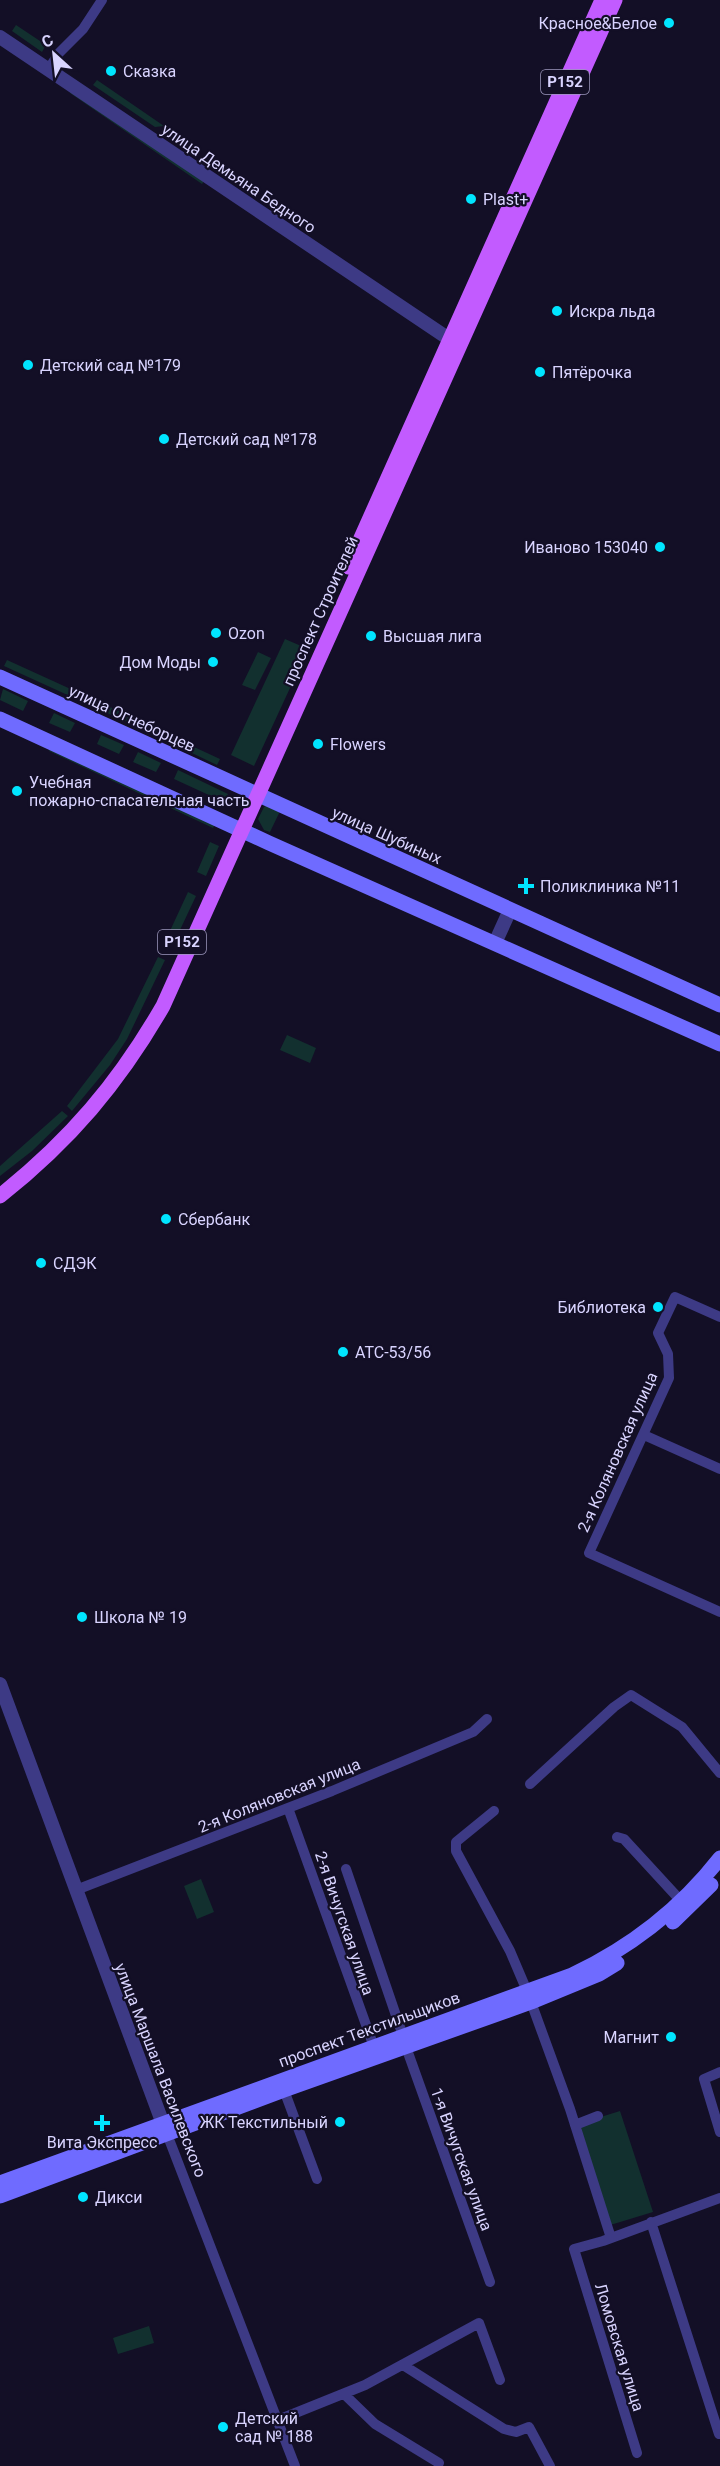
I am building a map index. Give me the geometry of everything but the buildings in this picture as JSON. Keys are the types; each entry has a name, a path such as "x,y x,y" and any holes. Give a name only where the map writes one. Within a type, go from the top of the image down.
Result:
{"main road":[{"name":"проспект Строителей","path":"454,343 602,0"},
{"name":"проспект Строителей","path":"0,1184 71,1120 123,1055 154,1003 254,794 454,343 615,0"},
{"name":"улица Огнеборцев","path":"0,677 254,794"},
{"path":"0,719 720,1044"},
{"name":"улица Шубиных","path":"254,794 720,1005"},
{"name":"проспект Строителей","path":"0,1196 35,1169 72,1133 128,1064 163,1006 238,828"},
{"name":"проспект Текстильщиков","path":"529,1997 606,1959 641,1935 681,1901 720,1858"},
{"name":"проспект Текстильщиков","path":"0,2183 284,2090 404,2042 599,1974 626,1957 684,1912 720,1875"},
{"name":"проспект Текстильщиков","path":"0,2196 374,2047 404,2042"}],"street":[{"path":"48,70 59,53 83,29 102,0"},
{"name":"улица Демьяна Бедного","path":"0,37 454,343"},
{"path":"495,943 510,910"},
{"name":"2-я Коляновская улица","path":"720,1317 675,1297 658,1333 668,1354 669,1378 589,1553 720,1612"},
{"path":"644,1435 720,1469"},
{"name":"улица Маршала Василевского","path":"0,1684 165,2129 296,2466"},
{"path":"530,1784 614,1707 631,1695 682,1727 720,1773"},
{"name":"2-я Коляновская улица","path":"76,1890 288,1808 473,1732 487,1719"},
{"name":"2-я Вичугская улица","path":"288,1808 374,2047"},
{"path":"494,1811 456,1842 456,1851 510,1951 529,1997 575,2125 611,2238 720,2198"},
{"path":"617,1837 624,1839 681,1901"},
{"name":"1-я Вичугская улица","path":"346,1869 404,2042 490,2282"},
{"path":"720,2072 704,2079 720,2132"},
{"path":"284,2090 317,2179"},
{"path":"575,2125 598,2116"},
{"path":"651,2222 719,2434"},
{"name":"Ломовская улица","path":"611,2238 574,2249 637,2453"},
{"path":"278,2420 344,2394 403,2366 479,2323 500,2380"},
{"path":"403,2366 504,2429 516,2432 528,2427 550,2466"},
{"path":"344,2394 375,2424 439,2463"}],"green space":[{"path":"16,25 46,45 42,52 12,31"},
{"path":"97,80 164,126 155,127 93,85"},
{"path":"73,87 206,178 202,184 70,93"},
{"path":"285,639 308,649 254,766 231,755"},
{"path":"258,652 271,658 255,690 242,685"},
{"path":"7,660 121,712 118,718 4,666"},
{"path":"3,689 28,701 23,711 0,700"},
{"path":"54,713 75,723 70,732 49,723"},
{"path":"127,716 220,759 217,765 125,721"},
{"path":"101,735 124,745 119,754 97,744"},
{"path":"52,745 216,822 213,828 49,751"},
{"path":"138,752 161,763 156,772 133,762"},
{"path":"178,770 228,794 224,802 174,779"},
{"path":"270,803 282,807 270,832 264,830 258,819 264,807"},
{"path":"210,842 219,846 206,876 197,872"},
{"path":"188,892 196,896 171,949 163,946"},
{"path":"158,957 165,960 127,1039 110,1065 72,1111 67,1106 118,1039"},
{"path":"287,1035 316,1048 310,1063 280,1050"},
{"path":"62,1111 68,1116 32,1151 0,1176 0,1166"},
{"path":"201,1879 214,1912 197,1919 184,1886"},
{"path":"620,2111 653,2212 607,2226 575,2125"},
{"path":"149,2326 154,2343 118,2354 113,2338"}],"place":[{"name":"Красное&Белое","path":"669,23"},
{"name":"Сказка","path":"111,71"},
{"name":"Plast+","path":"471,199"},
{"name":"Искра льда","path":"557,311"},
{"name":"Детский сад №179","path":"28,365"},
{"name":"Пятёрочка","path":"540,372"},
{"name":"Детский сад №178","path":"164,439"},
{"name":"Иваново 153040","path":"660,547"},
{"name":"Ozon","path":"216,633"},
{"name":"Высшая лига","path":"371,636"},
{"name":"Дом Моды","path":"213,662"},
{"name":"Flowers","path":"318,744"},
{"name":"Учебная пожарно-спасательная часть","path":"17,791"},
{"name":"Поликлиника №11","path":"526,886"},
{"name":"Сбербанк","path":"166,1219"},
{"name":"СДЭК","path":"41,1263"},
{"name":"Библиотека","path":"658,1307"},
{"name":"АТС-53/56","path":"343,1352"},
{"name":"Школа № 19","path":"82,1617"},
{"name":"Магнит","path":"671,2037"},
{"name":"ЖК Текстильный","path":"340,2122"},
{"name":"Вита Экспресс","path":"102,2123"},
{"name":"Дикси","path":"83,2197"},
{"name":"Детский сад № 188","path":"223,2427"}]}
